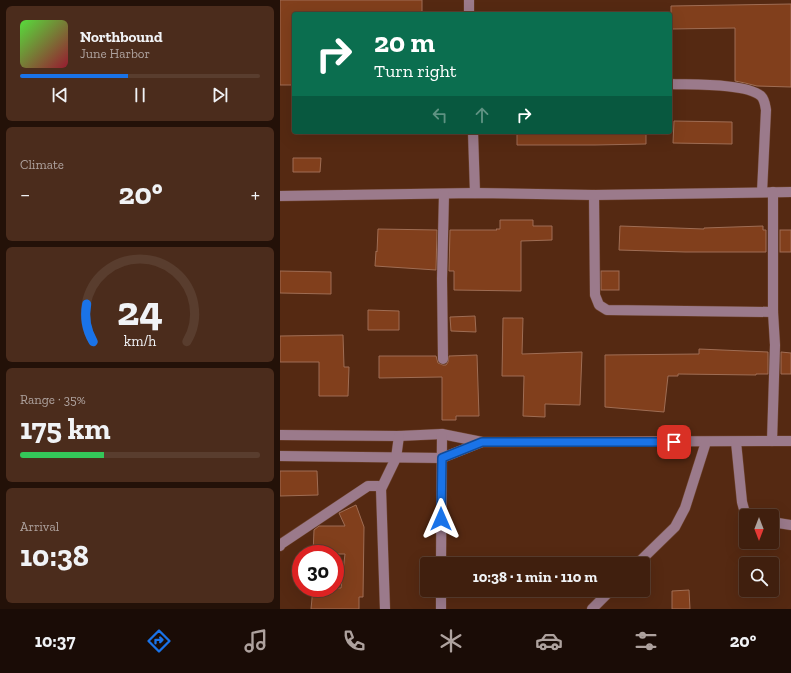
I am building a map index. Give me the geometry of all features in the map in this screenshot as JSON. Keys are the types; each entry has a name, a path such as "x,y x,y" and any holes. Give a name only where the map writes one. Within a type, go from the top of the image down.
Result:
{"street":[{"path":"469,0 469,12"},
{"path":"672,84 728,86 747,89 762,97 765,102 775,345 772,441"},
{"path":"473,134 475,193"},
{"path":"280,196 475,193 594,195 791,192"},
{"path":"443,359 442,279 444,194"},
{"path":"594,195 596,295 599,305 607,310 773,312"},
{"path":"280,435 399,436 442,434 482,442 791,441"},
{"path":"441,557 442,434"},
{"path":"385,609 381,489 396,458 399,436"},
{"path":"280,456 442,458 482,442"},
{"path":"644,557 675,527 684,508 706,442"},
{"path":"736,442 743,509"},
{"path":"280,546 368,486 378,486 381,489"},
{"path":"779,523 791,525"},
{"path":"441,597 441,609"},
{"path":"592,609 604,597"}],"building":[{"path":"280,0 422,0 422,12 292,12 292,85 280,85"},
{"path":"791,4 791,87 757,86 735,81 735,28 672,29 671,6"},
{"path":"674,121 732,122 732,144 673,143"},
{"path":"517,134 646,134 646,144 517,145"},
{"path":"293,158 321,158 320,172 293,172"},
{"path":"500,220 533,220 533,226 552,226 552,240 521,241 521,291 454,290 454,271 449,271 450,230 497,230 496,229 500,229"},
{"path":"620,226 704,229 763,226 763,230 766,230 766,252 619,250"},
{"path":"378,229 437,230 436,270 375,266"},
{"path":"780,230 791,230 791,252 780,252"},
{"path":"280,271 331,272 331,294 280,293"},
{"path":"601,271 619,271 619,290 601,290"},
{"path":"368,310 399,311 399,330 368,330"},
{"path":"475,316 476,332 451,331 450,317"},
{"path":"503,318 523,318 522,354 582,352 580,405 545,404 545,417 523,416 524,376 502,376"},
{"path":"343,335 344,367 349,367 348,396 319,396 319,362 280,362 280,336"},
{"path":"699,349 768,352 768,374 678,374 678,376 668,376 664,412 605,407 605,355 699,354"},
{"path":"781,352 791,353 791,374 781,374"},
{"path":"477,355 479,416 456,416 456,420 442,420 442,377 379,378 379,356 436,356 438,363 446,365 449,356"},
{"path":"280,471 317,471 318,495 280,496"},
{"path":"356,505 364,527 363,597 359,597 359,609 311,609 312,597 344,597 344,545 313,545 314,530 319,526 345,526 339,513"},
{"path":"689,590 690,609 672,609 672,591"}],"route":[{"path":"441,519 442,458 482,442 674,442"}]}
